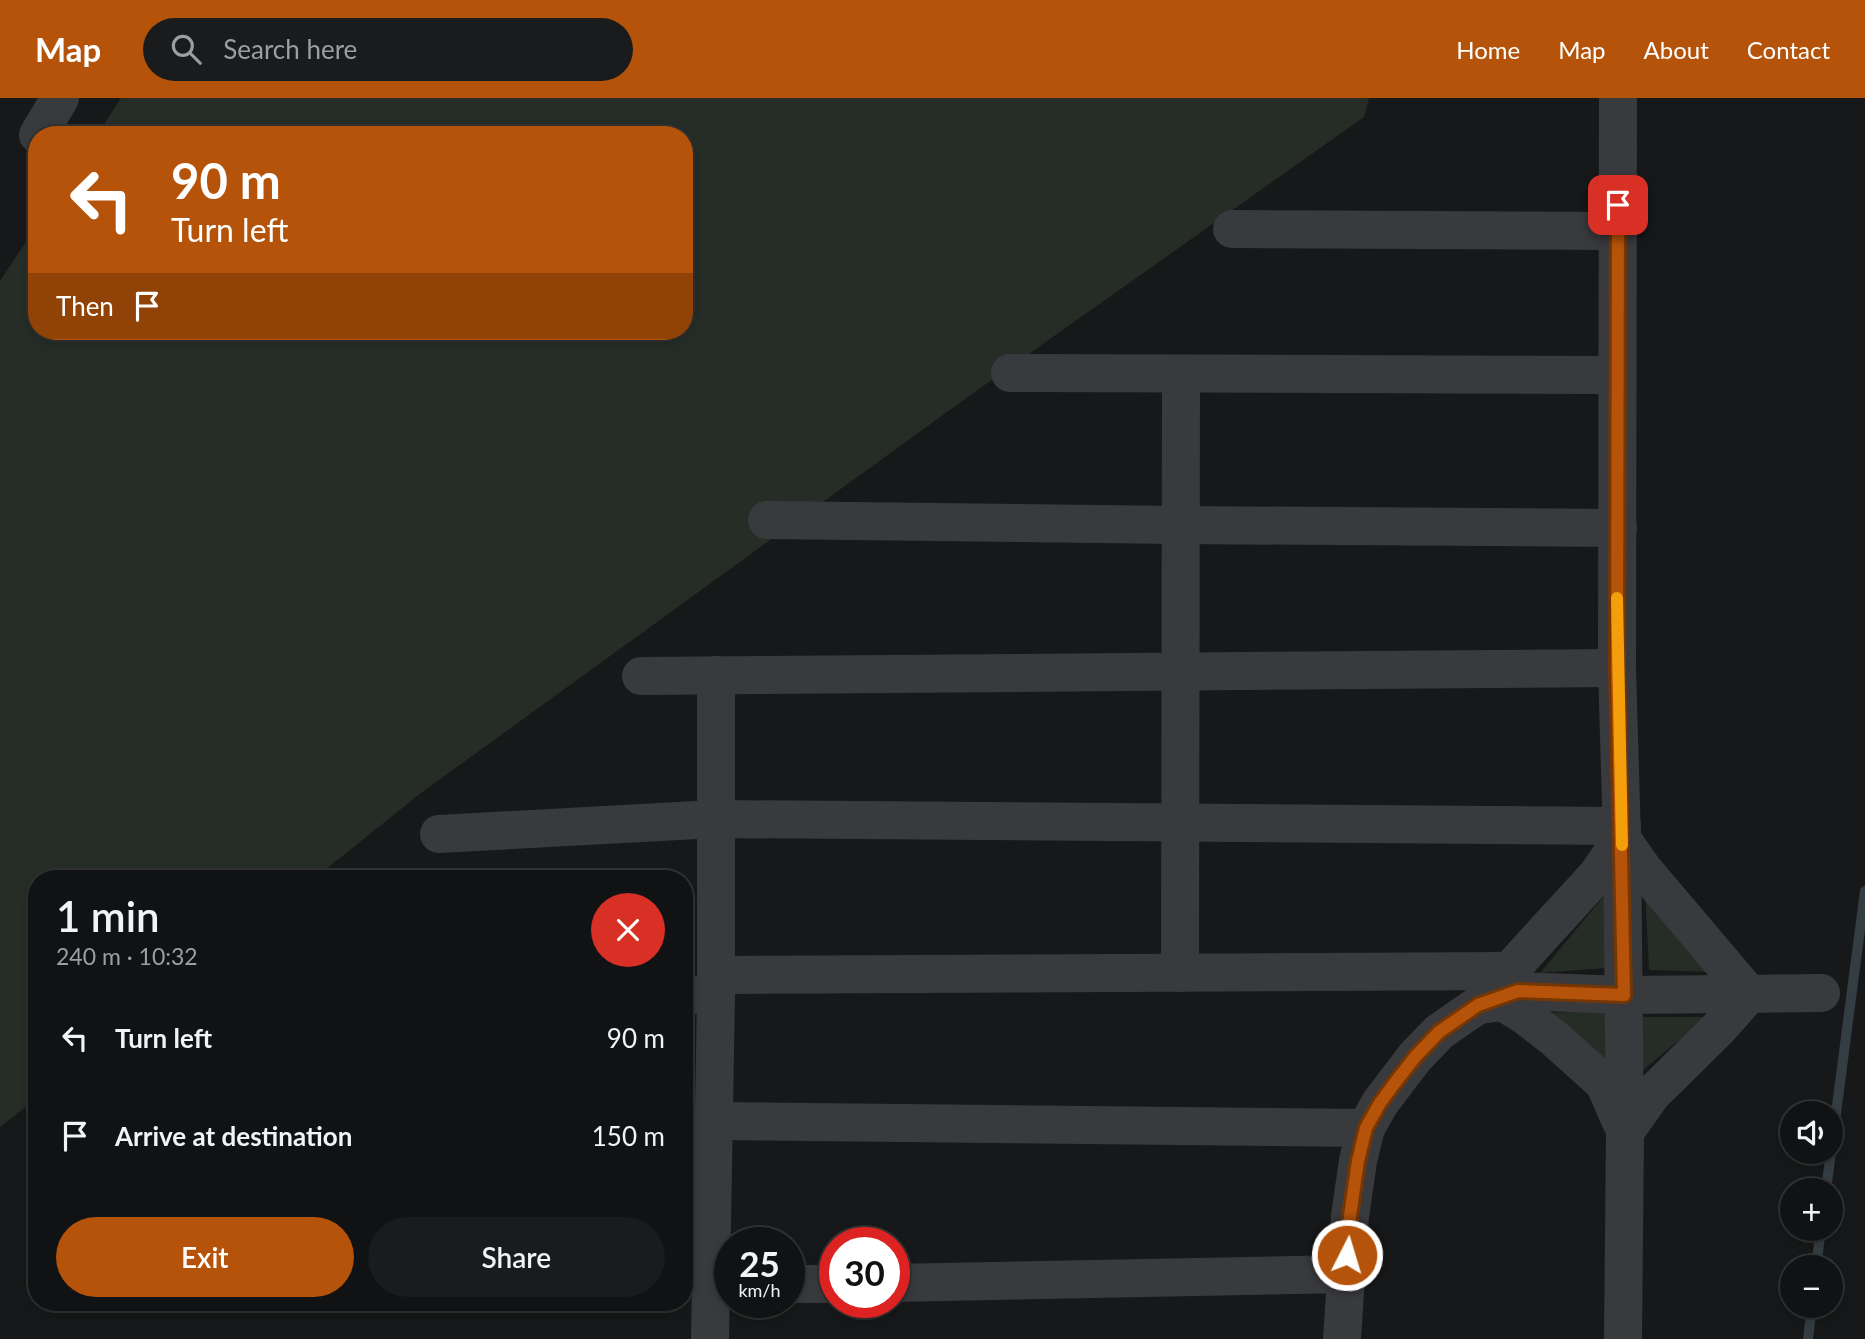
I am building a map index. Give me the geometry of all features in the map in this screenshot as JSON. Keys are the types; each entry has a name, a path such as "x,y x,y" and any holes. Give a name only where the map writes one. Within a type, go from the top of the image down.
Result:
{"street":[{"path":"43,126 60,98"},
{"path":"1618,98 1617,668 1624,995 1623,1339"},
{"path":"1231,229 1618,231"},
{"path":"1010,373 1617,374"},
{"path":"1180,973 1181,375"},
{"path":"767,520 1618,527"},
{"path":"641,677 1617,668"},
{"path":"710,1339 704,1131 705,988 715,818 716,675"},
{"path":"439,834 715,818 1180,823 1622,833"},
{"path":"1342,1339 1350,1216 1366,1128 1380,1103 1415,1057 1439,1032 1478,1005 1597,876 1622,833"},
{"path":"1622,833 1657,886 1749,994"},
{"path":"705,988 1180,973 1509,971"},
{"path":"1478,1005 1518,991 1624,995 1821,993"},
{"path":"1625,1132 1652,1094 1719,1028 1749,994"},
{"path":"1478,1005 1503,1002 1555,1039 1604,1083 1625,1132"},
{"path":"704,1131 1366,1128"},
{"path":"910,1283 1345,1274"}],"shaded area":[{"path":"121,98 1369,98 1364,117 965,399 421,793 325,870 28,870 28,1105 0,1127 0,281 28,239 28,340 693,340 693,126 103,126"},
{"path":"1609,890 1605,968 1540,973"},
{"path":"1645,891 1716,972 1649,970"},
{"path":"1605,1011 1605,1068 1539,1013"},
{"path":"1642,1017 1707,1017 1643,1070"}],"waterway":[{"path":"1828,1178 1865,891"},
{"path":"1818,1255 1819,1241"},
{"path":"1808,1339 1811,1318"}],"slow traffic":[{"path":"1617,598 1622,845"}],"route":[{"path":"1347,1255 1358,1161 1366,1128 1394,1084 1439,1032 1478,1005 1518,991 1624,995 1617,668 1618,205"}]}
